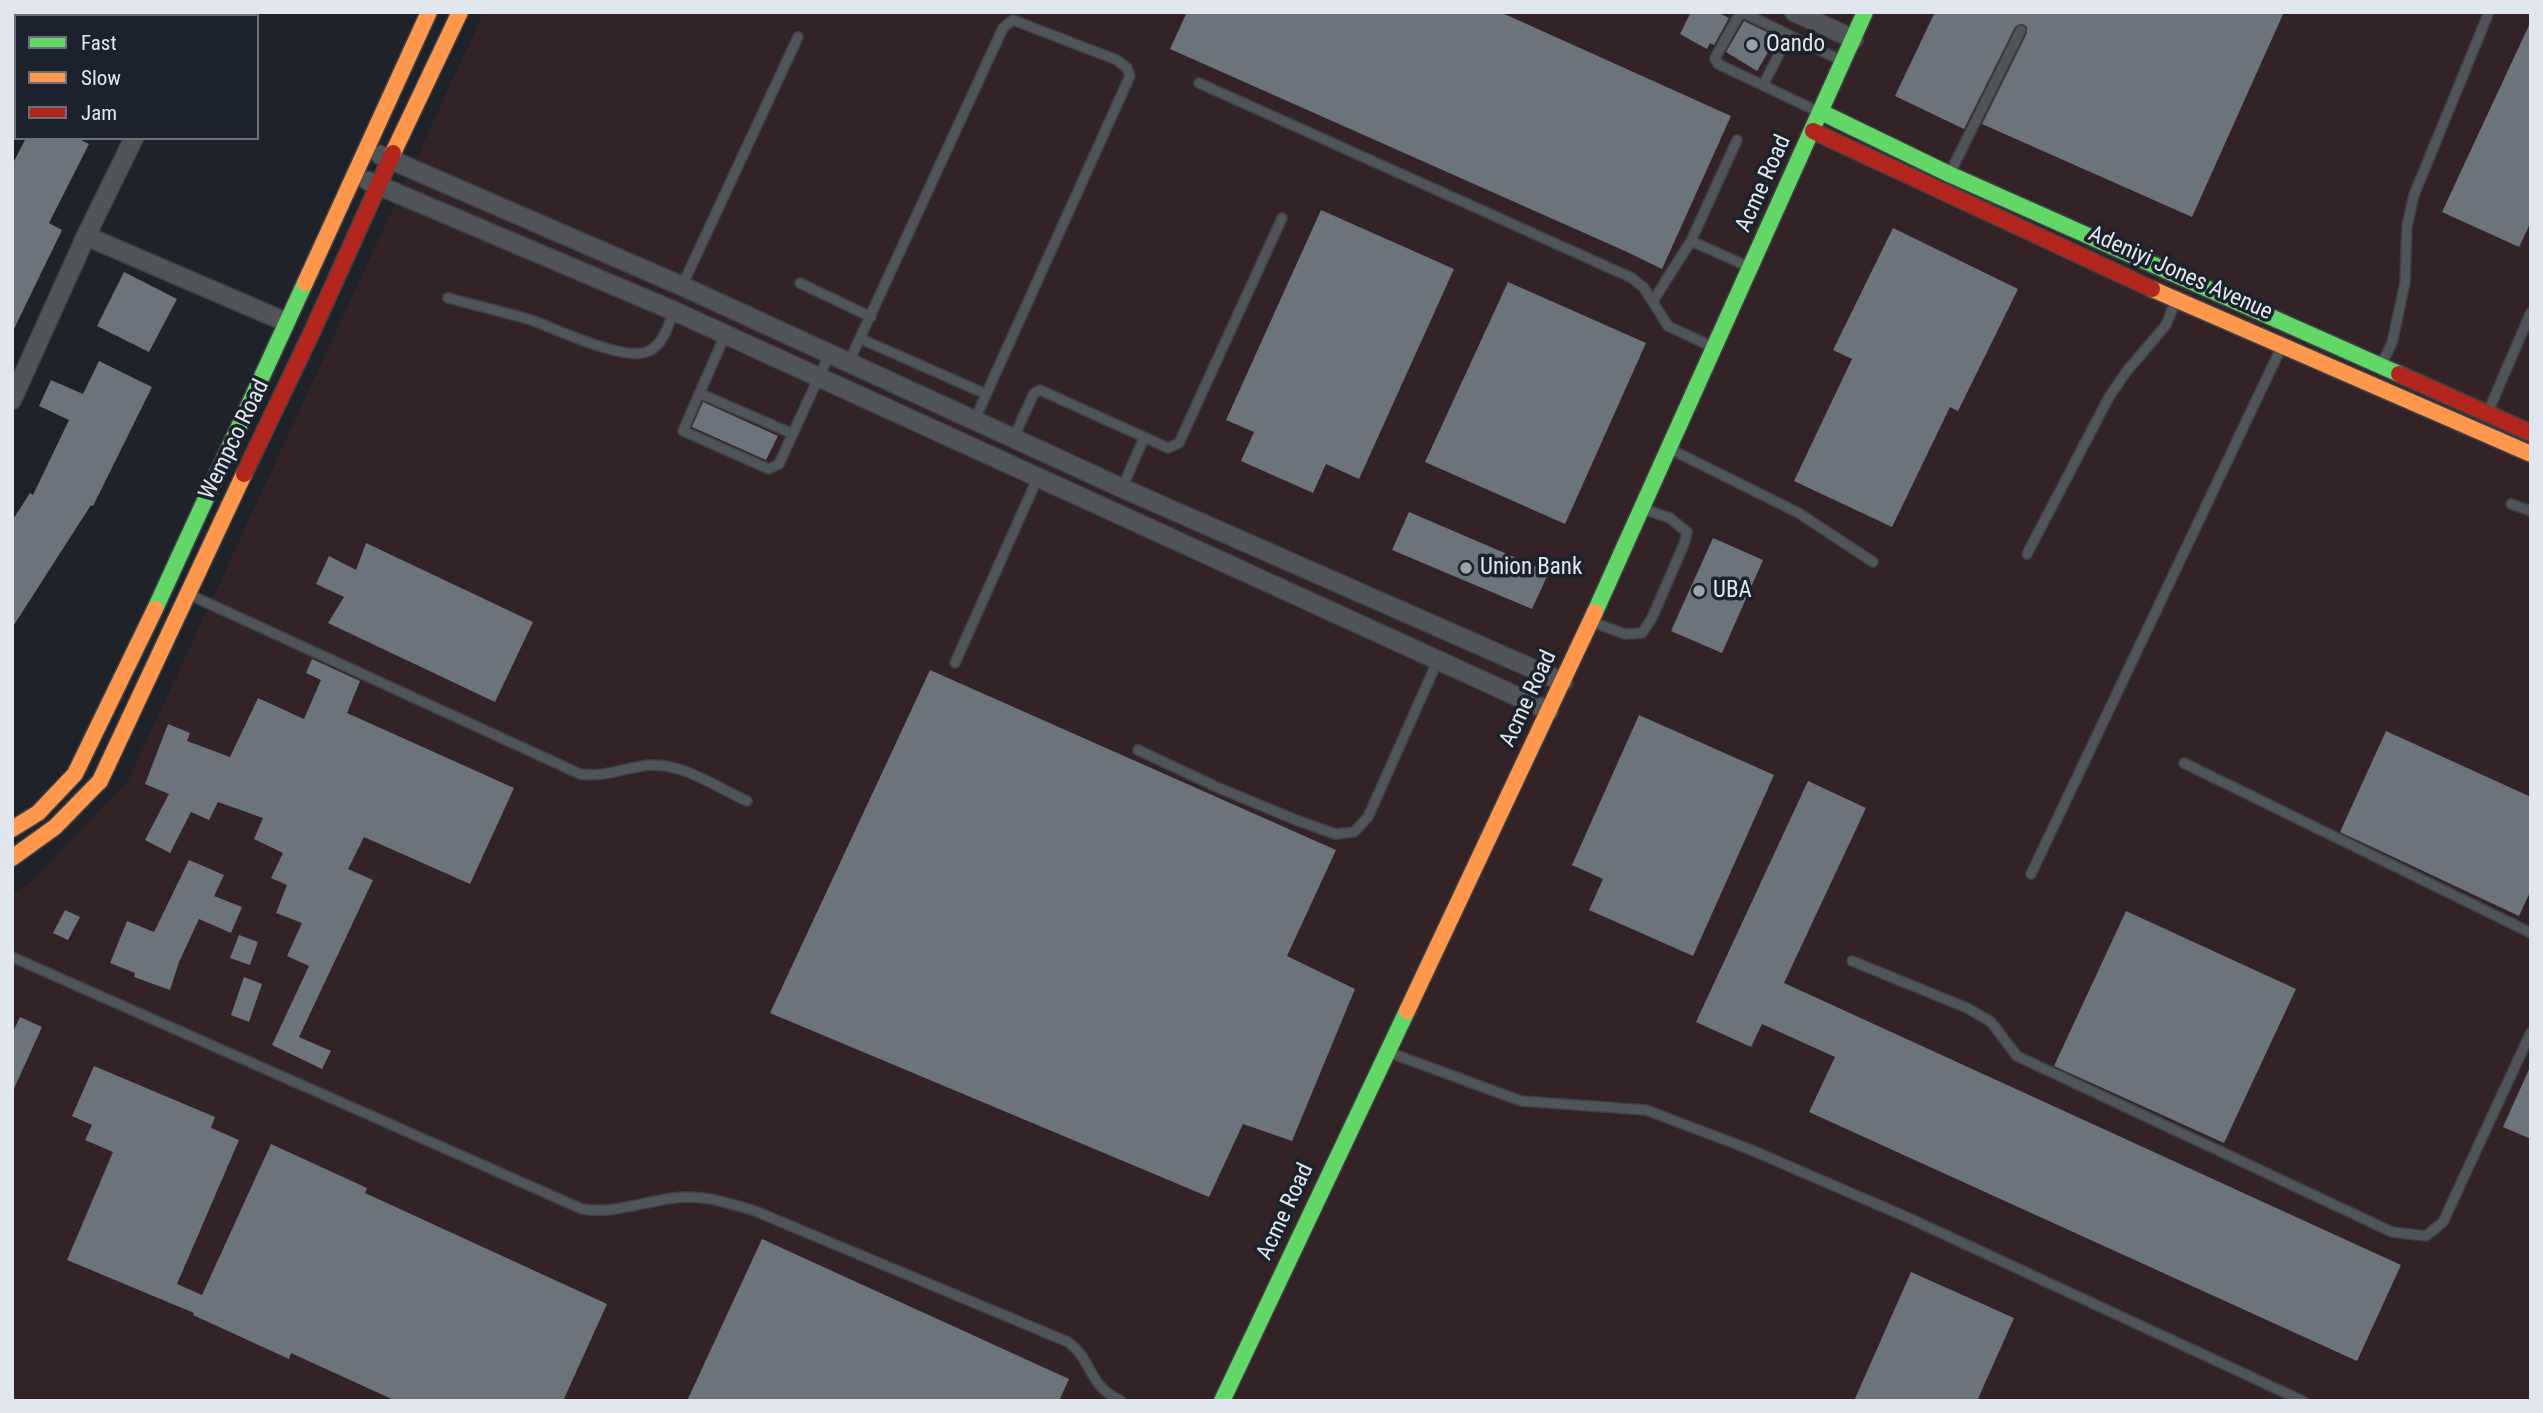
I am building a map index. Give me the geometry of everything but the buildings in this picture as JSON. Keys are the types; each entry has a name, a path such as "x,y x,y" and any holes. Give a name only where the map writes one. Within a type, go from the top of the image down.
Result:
{"street":[{"name":"Wempco Road","path":"12,829 38,813 75,774 167,585 429,12"},
{"name":"Wempco Road","path":"12,858 55,827 100,781 186,593 313,332 377,185 460,12"},
{"path":"1794,12 1854,39"},
{"name":"Acme Road","path":"1222,1401 1563,682 1865,12"},
{"name":"Adeniyi Jones Avenue","path":"1821,113 1949,174 2290,328 2531,433"},
{"name":"Adeniyi Jones Avenue","path":"1812,131 2176,300 2283,344 2531,454"},
{"path":"12,400 86,236 133,140"},
{"path":"366,149 682,285 848,364 975,419 1122,488 1563,682"},
{"path":"355,175 674,311 1549,710"},
{"path":"86,236 286,322"},
{"path":"1312,603 1323,576"}],"lane":[{"path":"2373,384 2392,343 2405,283 2407,226 2414,195 2489,12"},
{"path":"1821,113 1718,64 1714,58 1741,13 1744,13 1844,62"},
{"path":"848,364 1003,28 1013,20 1117,60 1127,68 1130,76 975,419"},
{"path":"1949,174 2021,30"},
{"path":"1763,85 1789,35"},
{"path":"682,285 798,37"},
{"path":"1199,83 1632,278 1644,288 1668,326 1714,348"},
{"path":"1653,301 1691,241 1737,140"},
{"path":"1014,437 1034,393 1040,390 1168,448 1179,443 1282,218"},
{"path":"1691,241 1751,268"},
{"path":"800,283 871,317"},
{"path":"448,298 531,320 602,347 629,354 651,351 664,336 674,311"},
{"path":"2027,554 2109,397 2126,372 2166,325 2176,300"},
{"path":"2487,414 2531,312"},
{"path":"2031,874 2290,328"},
{"path":"725,335 682,428 685,433 769,469 779,464 829,355"},
{"path":"860,339 986,394"},
{"path":"699,393 793,434"},
{"path":"1122,488 1144,438"},
{"path":"1669,448 1797,512 1873,562"},
{"path":"955,663 1038,477"},
{"path":"2511,504 2531,511"},
{"path":"1590,622 1625,634 1642,633 1652,618 1687,532 1671,518 1642,509"},
{"path":"167,585 359,670 580,774 592,776 653,765 680,770 747,801"},
{"path":"1138,750 1296,821 1335,834 1354,832 1368,817 1438,660"},
{"path":"2184,763 2531,933"},
{"path":"12,957 582,1209 600,1212 687,1197 719,1200 755,1212 1068,1342 1079,1350 1086,1360 1098,1385 1121,1401"},
{"path":"1852,961 1967,1008 1991,1023 2017,1056 2392,1232 2426,1236 2443,1222 2531,1032"},
{"path":"1387,1051 1521,1101 1646,1110 1737,1144 1911,1219 2302,1401"}],"shaded area":[{"path":"484,12 2531,12 2531,1401 12,1401 12,893 29,884 128,781"}],"traffic: fast":[{"path":"1595,612 1865,12"},
{"path":"1821,112 1949,174 2399,374"},
{"path":"155,609 305,283"},
{"path":"1222,1401 1407,1011"}],"traffic: slow":[{"path":"305,283 429,12"},
{"path":"393,153 460,12"},
{"path":"2152,289 2531,454"},
{"path":"12,858 55,827 100,781 244,474"},
{"path":"12,829 38,813 75,774 155,609"},
{"path":"1407,1011 1595,612"}],"traffic: jam":[{"path":"1813,131 2152,289"},
{"path":"244,474 393,153"},
{"path":"2399,374 2531,433"}],"place":[{"name":"Oando","path":"1752,45"},
{"name":"Union Bank","path":"1466,568"},
{"name":"UBA","path":"1699,591"}]}
